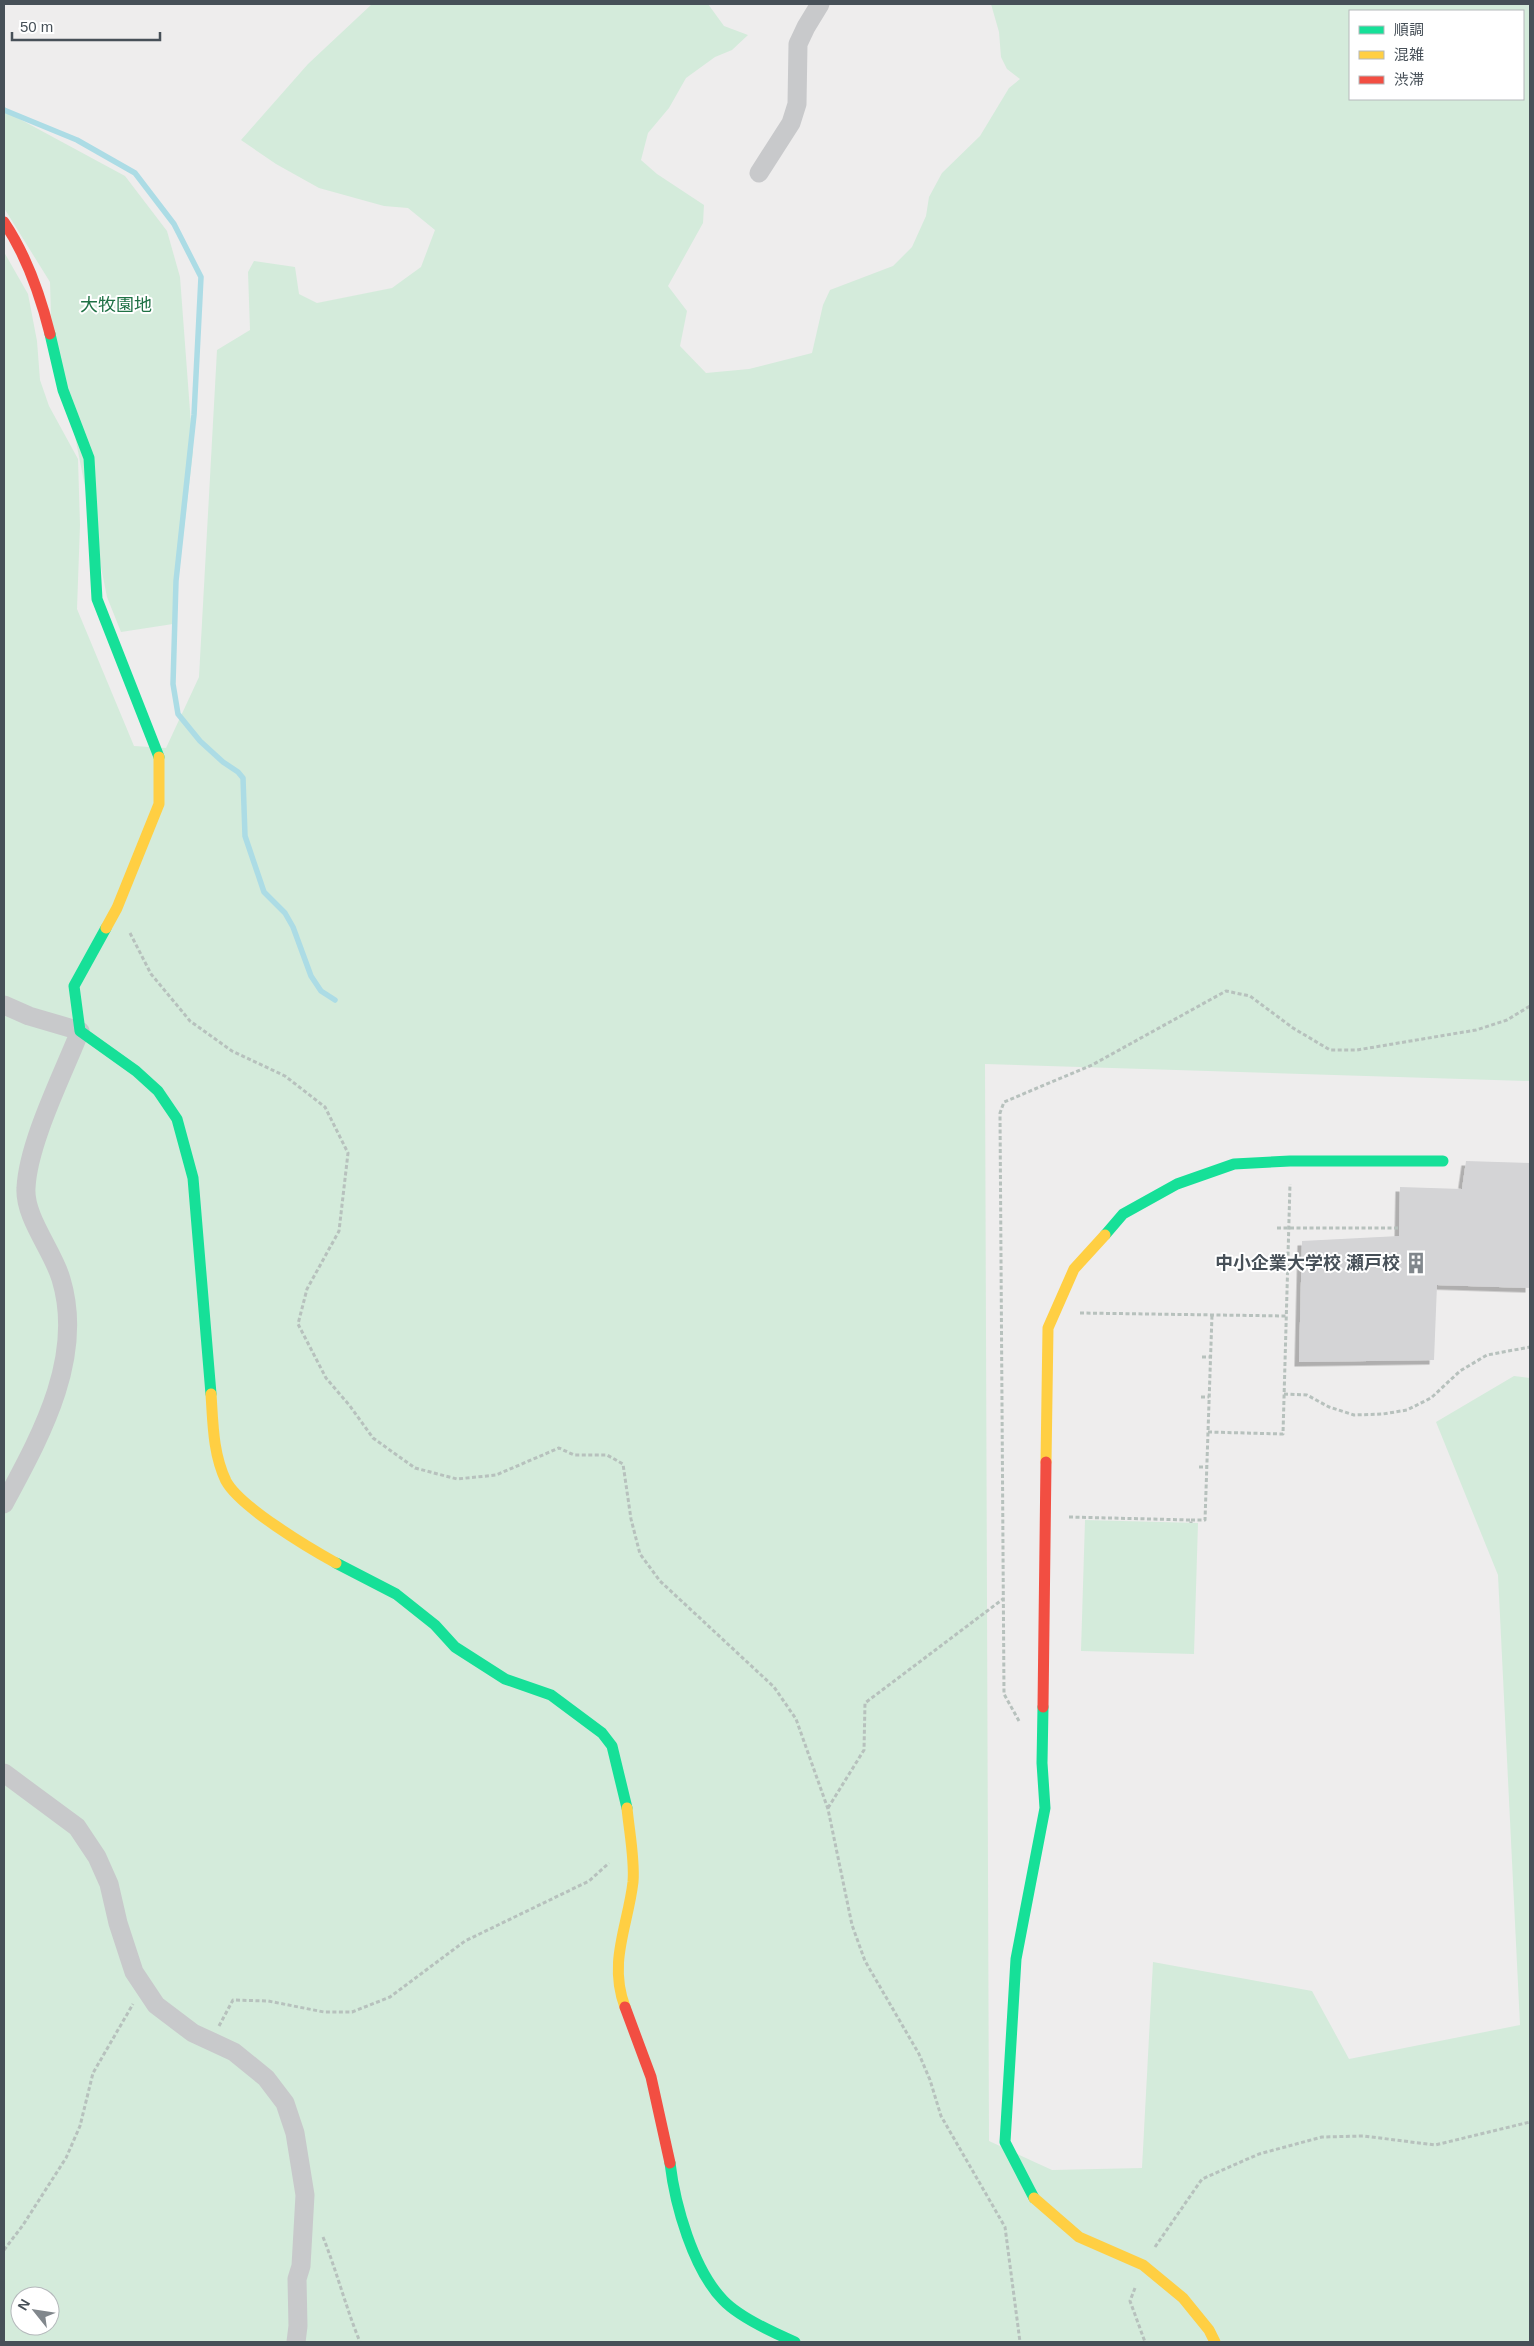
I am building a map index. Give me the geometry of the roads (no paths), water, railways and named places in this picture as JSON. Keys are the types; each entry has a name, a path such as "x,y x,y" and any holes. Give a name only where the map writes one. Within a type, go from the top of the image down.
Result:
{"street":[{"path":"759,172 790,123 797,104 798,44 806,26 820,4"},
{"path":"4,222 16,240 41,298 63,390 89,458 97,599 135,700 159,756 159,804 117,908 74,986 80,1031 44,1120 33,1154 26,1188 27,1203 61,1278 68,1309 65,1360 53,1402 34,1448 4,1504"},
{"path":"4,1005 29,1016 80,1031 142,1076 158,1091 177,1119 193,1178 214,1449 227,1482 258,1514 325,1558 396,1594 435,1625 455,1647 505,1679 551,1695 602,1733 612,1746 627,1808 633,1880 625,1923 621,1933 617,1970 621,1997 651,2077 669,2158 672,2183 688,2239 699,2265 724,2300 766,2329 795,2342"},
{"path":"1215,2342 1210,2330 1183,2298 1143,2265 1079,2237 1032,2196 1005,2142 1016,1960 1045,1808 1042,1763 1048,1328 1074,1269 1123,1214 1177,1184 1234,1164 1290,1161 1443,1161"},
{"path":"4,1773 78,1827 97,1857 109,1884 123,1939 134,1972 156,2005 193,2033 234,2052 266,2078 285,2103 295,2133 305,2195 301,2266 297,2278 298,2326 296,2342"}],"waterway":[{"path":"4,110 77,140 135,173 174,224 201,277 194,415 176,581 173,684 178,714 200,741 243,778 245,836 264,892 285,913 293,927 311,976 321,991 335,1000"}],"place":[{"name":"中小企業大学校 瀬戸校","path":"1416,1263"}],"park label":[{"name":"大牧園地","path":"116,305"}]}
